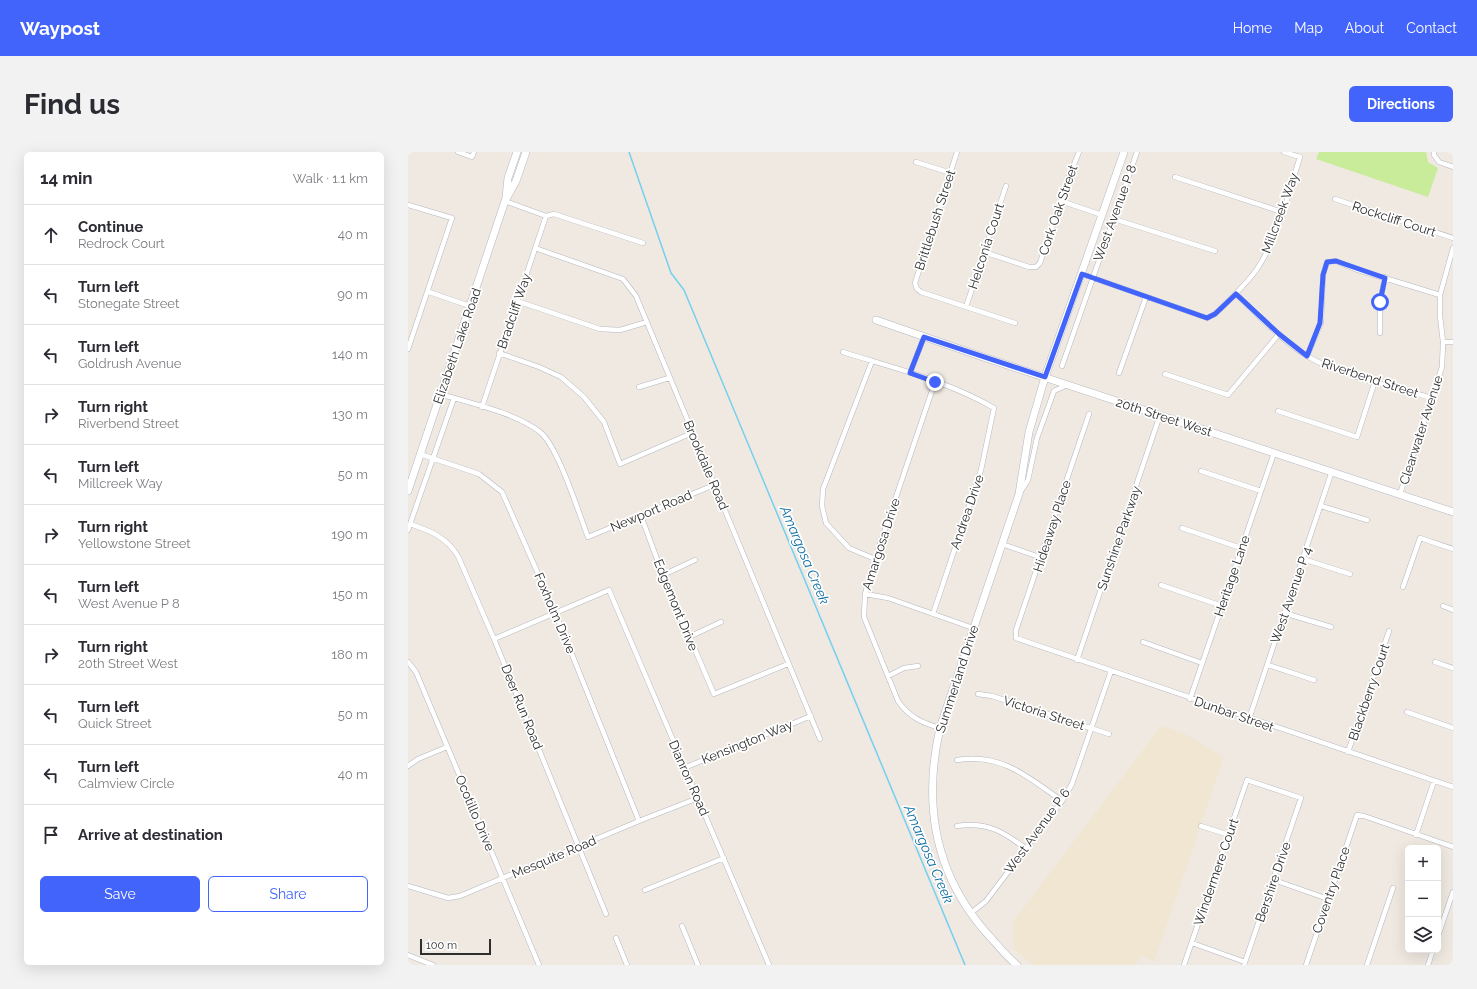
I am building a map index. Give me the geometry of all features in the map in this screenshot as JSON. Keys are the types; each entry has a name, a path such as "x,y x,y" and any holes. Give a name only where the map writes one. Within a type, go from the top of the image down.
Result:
{"street":[{"path":"458,152 473,154"},
{"name":"Elizabeth Lake Road","path":"505,202 508,178 517,152"},
{"name":"Elizabeth Lake Road","path":"408,491 505,202 516,181 526,152"},
{"name":"Brittlebush Street","path":"957,152 915,283 917,289 921,292 966,307"},
{"name":"Cork Oak Street","path":"984,252 1029,267 1036,267 1040,263 1078,152"},
{"name":"West Avenue P 8","path":"1045,377 1124,152"},
{"name":"West Avenue P 8","path":"1062,366 1137,152"},
{"name":"Millcreek Way","path":"1146,297 1207,318 1215,314 1236,294 1256,270 1266,253 1282,212 1300,157 1284,152"},
{"path":"1434,152 1434,155 1439,162 1453,167"},
{"path":"916,162 950,173"},
{"path":"1175,177 1282,212"},
{"name":"Helconia Court","path":"966,307 1006,186"},
{"name":"Rockcliff Court","path":"1335,199 1453,238"},
{"path":"1061,201 1102,215"},
{"path":"505,202 546,216 554,214 643,243"},
{"path":"408,204 452,218 429,292 408,349"},
{"name":"Bradcliff Way","path":"482,407 546,216"},
{"path":"1114,219 1214,251"},
{"name":"Brookdale Road","path":"535,248 623,279 636,296 820,739"},
{"name":"Clearwater Avenue","path":"1400,494 1442,367 1443,342 1440,316 1440,295 1453,248"},
{"path":"1307,356 1320,323 1323,275 1327,262 1336,261 1440,295"},
{"path":"1082,274 1146,297 1119,373"},
{"path":"1380,333 1380,302 1385,278"},
{"path":"429,292 470,306"},
{"name":"Riverbend Street","path":"1236,294 1279,334 1307,356 1334,369 1432,398"},
{"path":"517,301 600,329 620,330 647,322"},
{"path":"966,307 1014,323"},
{"name":"20th Street West","path":"876,320 1453,512"},
{"path":"1165,374 1228,394 1279,334"},
{"path":"910,373 924,337"},
{"path":"1443,342 1453,342"},
{"path":"843,352 935,382"},
{"path":"499,353 540,366 561,377 584,397 604,422 620,464 692,433"},
{"path":"872,361 823,489 822,506 826,524 849,548 875,559"},
{"name":"Summerland Drive","path":"1017,965 981,927 970,913 954,885 938,844 931,796 932,774 940,728 1016,500 1029,432 1045,377"},
{"path":"639,387 670,378"},
{"path":"1278,411 1357,437 1375,381"},
{"name":"Andrea Drive","path":"933,614 981,470 994,408 935,382"},
{"name":"Amargosa Drive","path":"935,382 875,559 865,594 864,617 898,701 904,711 920,721 940,728"},
{"path":"1016,500 1028,480 1037,438 1054,391 1069,385"},
{"path":"440,394 482,407"},
{"path":"408,530 454,398"},
{"name":"Newport Road","path":"482,407 519,420 541,433 554,450 588,537 714,485"},
{"name":"Hideaway Place","path":"1016,638 1016,630 1042,558 1089,414"},
{"name":"Sunshine Parkway","path":"1078,660 1160,415"},
{"name":"Heritage Lane","path":"1190,699 1274,453"},
{"name":"Foxholm Drive","path":"420,454 479,474 502,492 554,612 639,821"},
{"path":"1201,471 1261,490"},
{"name":"West Avenue P 4","path":"1249,719 1332,471"},
{"path":"1321,506 1367,520"},
{"name":"Edgemont Drive","path":"641,516 663,575 714,694 788,664"},
{"name":"Deer Run Road","path":"410,524 436,534 451,544 458,556 494,639 606,914"},
{"path":"1182,528 1241,548"},
{"path":"1403,587 1420,538 1453,549"},
{"path":"1002,544 1042,558"},
{"path":"1303,559 1350,574"},
{"path":"663,575 695,560"},
{"path":"1161,585 1222,606"},
{"name":"Dianron Road","path":"554,612 609,590 684,768 724,858 768,965"},
{"path":"865,594 888,598 973,628"},
{"path":"1443,606 1453,610"},
{"path":"494,639 554,612"},
{"path":"1284,613 1331,627"},
{"path":"689,636 721,622"},
{"name":"Blackberry Court","path":"1348,752 1389,631"},
{"name":"Dunbar Street","path":"1016,638 1190,699 1453,787"},
{"path":"1143,642 1202,663"},
{"name":"Ocotillo Drive","path":"408,662 416,672 446,747 539,965"},
{"path":"1435,662 1453,668"},
{"path":"1268,665 1314,680"},
{"path":"888,676 904,668 918,666"},
{"name":"West Avenue P 6","path":"970,913 986,901 1062,801 1072,784 1111,671"},
{"name":"Victoria Street","path":"978,694 992,696 1109,734"},
{"path":"1407,712 1453,728"},
{"name":"Kensington Way","path":"684,768 811,716"},
{"path":"408,766 418,758 446,747"},
{"path":"957,760 970,758 1006,764 1019,771 1062,801"},
{"name":"Bershire Drive","path":"1245,963 1301,798 1247,780"},
{"name":"Windermere Court","path":"1184,965 1247,780"},
{"path":"1434,781 1416,835 1453,847"},
{"name":"Mesquite Road","path":"408,886 448,898 460,896 698,798"},
{"name":"Coventry Place","path":"1306,965 1357,815 1364,816 1416,835"},
{"path":"957,826 976,825 1000,831 1026,849"},
{"path":"1201,826 1229,835"},
{"path":"645,890 724,858"},
{"path":"1274,880 1328,899"},
{"path":"1367,965 1394,888"},
{"path":"1441,927 1453,892"},
{"path":"682,926 698,965"},
{"path":"616,938 627,965"},
{"path":"1192,943 1245,963"},
{"path":"1428,965 1432,953"},
{"path":"408,954 433,965"}],"shaded area":[{"path":"1161,726 1187,735 1224,757 1154,962 1142,955 1135,965 1033,965 1014,949 1013,922"}],"green space":[{"path":"1319,152 1426,152 1428,162 1438,168 1428,197 1316,159"}],"waterway":[{"name":"Amargosa Creek","path":"629,152 671,273 684,290 965,965"}],"route":[{"path":"935,382 910,373 924,337 1045,377 1082,274 1207,318 1215,314 1236,294 1279,334 1307,356 1320,323 1323,275 1327,262 1336,261 1385,278 1380,302"}]}
